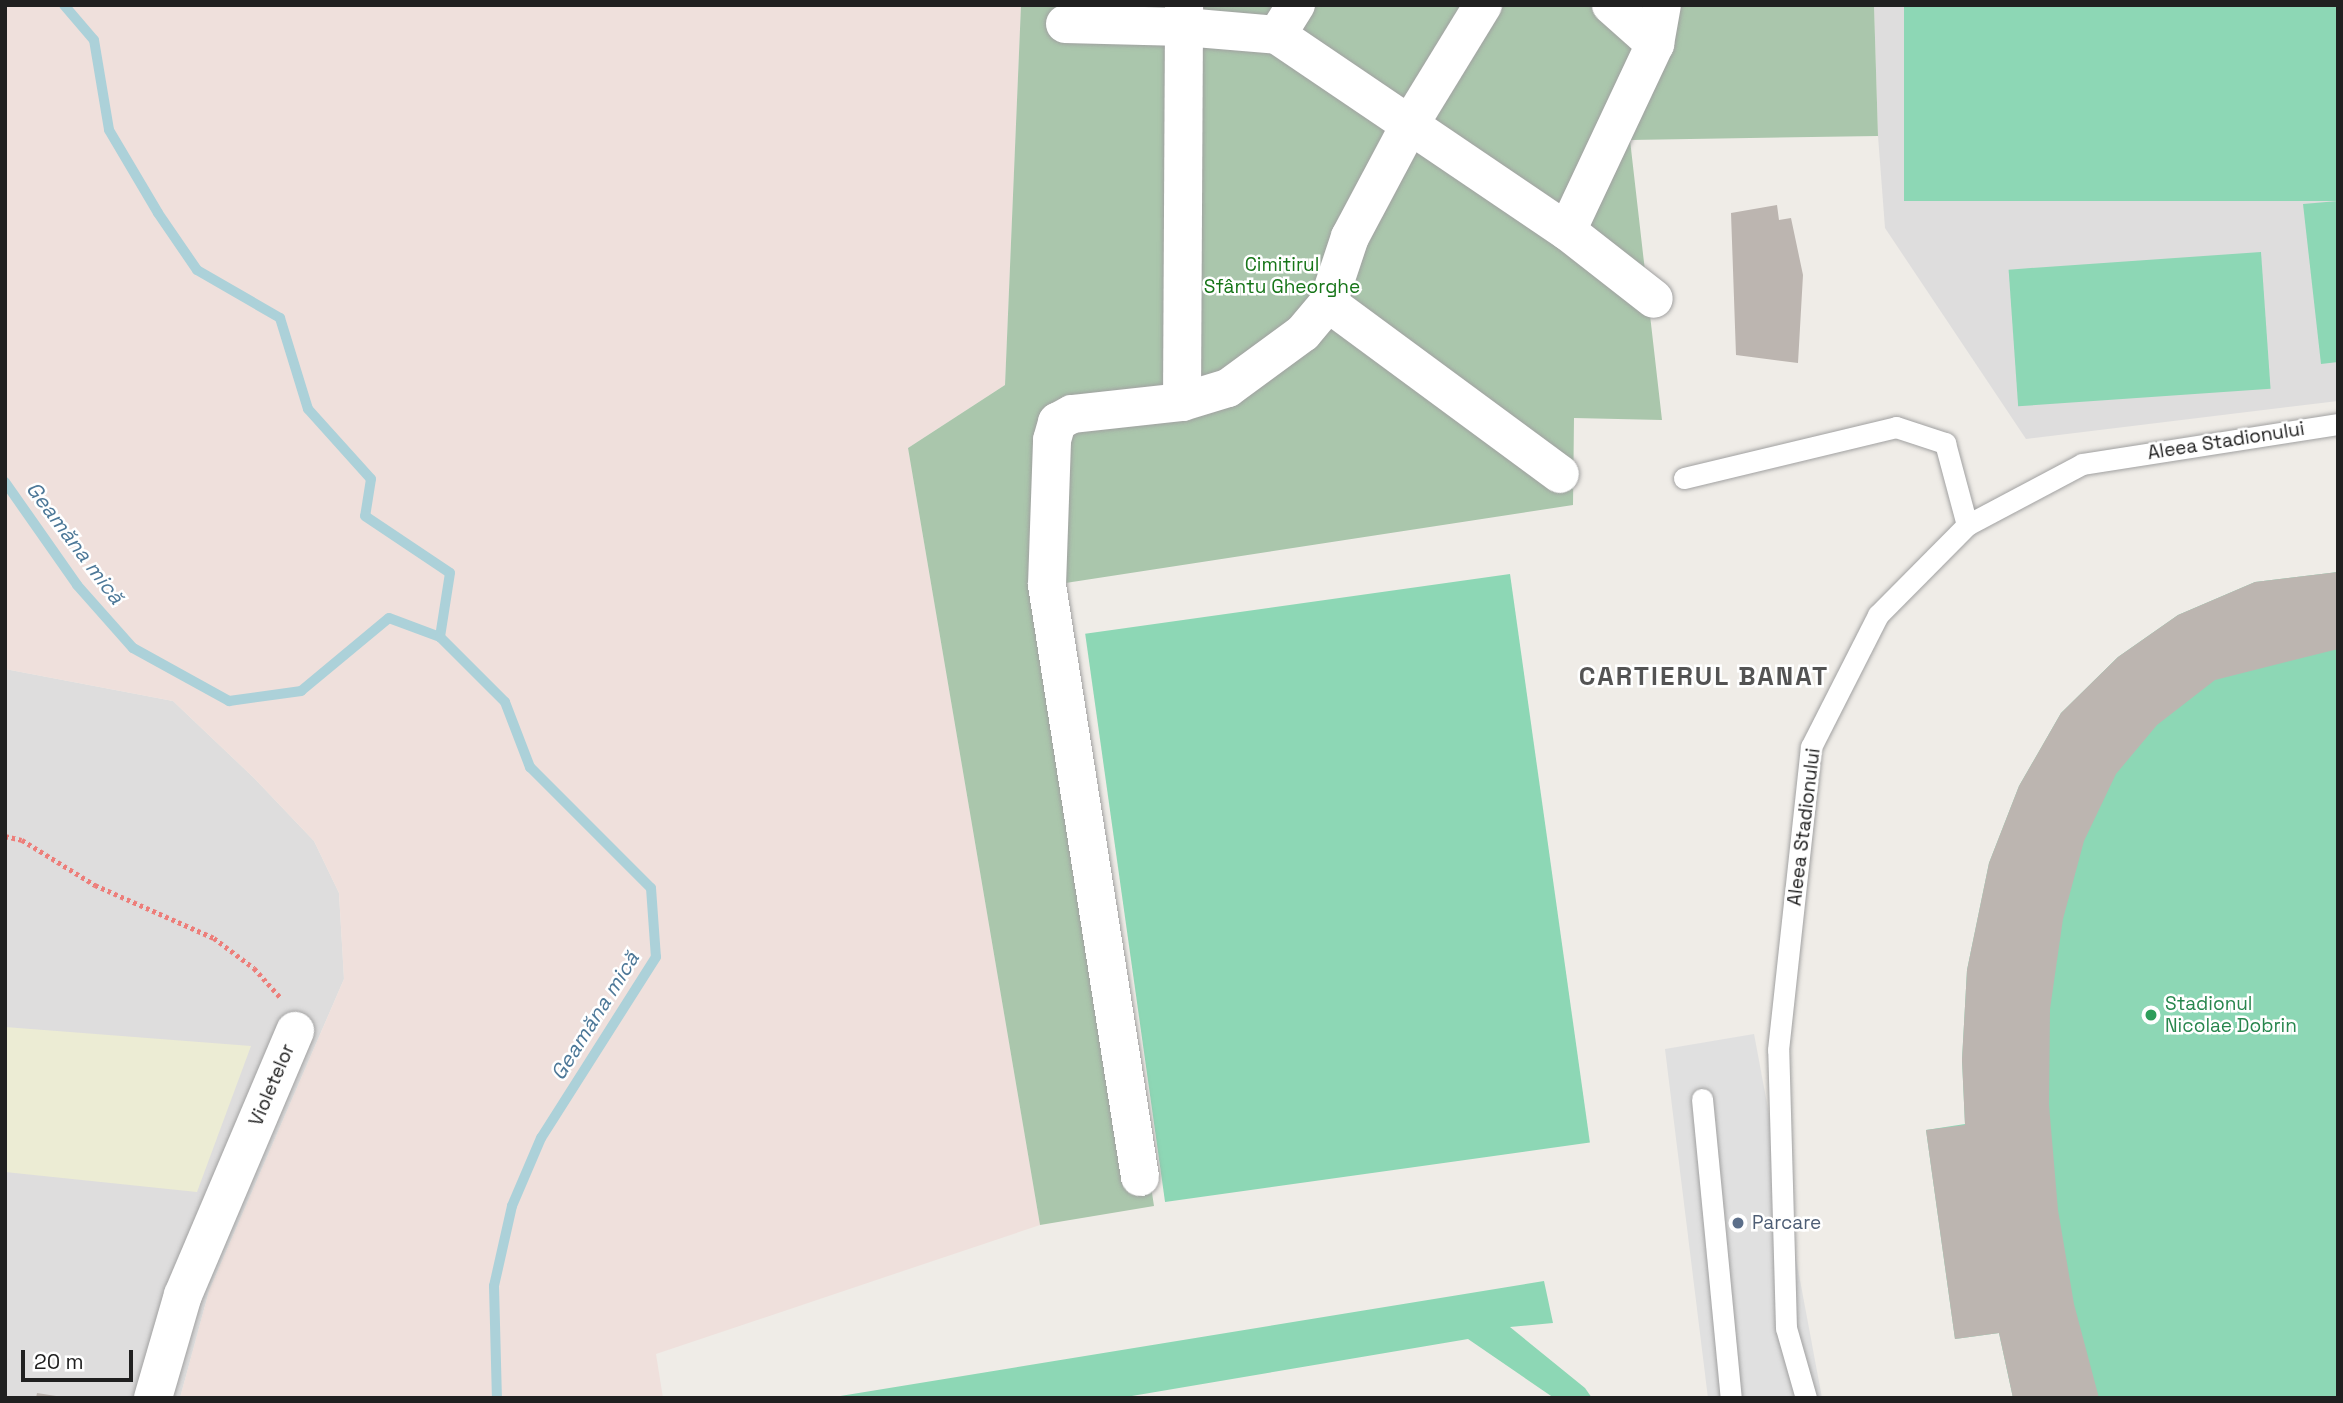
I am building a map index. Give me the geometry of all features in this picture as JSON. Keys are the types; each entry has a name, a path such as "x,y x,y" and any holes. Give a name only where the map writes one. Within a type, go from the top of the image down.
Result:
{"street":[{"path":"1140,1177 1047,585 1052,440 1057,422 1072,414 1182,402 1228,388 1303,333 1328,303 1350,237 1410,124 1483,5"},
{"path":"1611,5 1655,44"},
{"path":"1567,231 1655,44 1662,5"},
{"path":"1182,402 1184,16"},
{"path":"1065,24 1184,16 1287,20 1410,124 1567,231 1654,299"},
{"path":"1328,303 1560,474"},
{"name":"Violetelor","path":"153,1398 183,1295 295,1031"}],"lane":[{"name":"Aleea Stadionului","path":"1806,1398 1786,1328 1778,1050 1811,747 1878,615 1967,525 2082,464 2338,424"},
{"path":"1684,478 1896,428 1945,443 1967,525"},
{"path":"1702,1099 1731,1398"}],"path":[{"name":"Violetelor","path":"5,836 22,840 95,885 215,938 254,968 281,998 295,1031"}],"shaded area":[{"path":"5,5 1021,5 1005,385 908,448 1040,1225 656,1354 663,1398 180,1398 209,1291 344,979 339,893 314,841 254,778 173,701 5,669"},
{"path":"1874,5 2338,5 2338,401 2026,439 1885,228 1878,136"},
{"path":"5,669 173,701 254,778 314,841 339,893 344,979 209,1291 180,1398 5,1398"},
{"name":"Parcare","path":"1754,1034 1822,1398 1708,1398 1665,1049"}],"green space":[{"name":"Cimitirul Sfântu Gheorghe","path":"1021,5 1874,5 1878,136 1630,140 1662,420 1574,418 1573,505 1059,584 1154,1206 1040,1225 908,448 1005,385"},
{"path":"1904,5 2338,5 2338,201 1904,201"},
{"path":"2338,201 2338,362 2321,364 2303,204"},
{"path":"2261,252 2271,389 2018,406 2009,270"},
{"name":"Stadionul Nicolae Dobrin","path":"2338,572 2338,1398 2013,1398 1999,1333 1955,1339 1926,1130 1965,1124 1962,1060 1967,970 1989,863 2019,786 2061,713 2118,657 2178,615 2255,582"},
{"path":"1510,574 1590,1142 1165,1202 1085,634"},
{"path":"5,1027 251,1046 197,1192 5,1172"},
{"path":"1544,1281 1553,1323 1510,1327 1585,1388 1592,1398 1554,1398 1468,1339 1120,1398 828,1398"}],"building":[{"path":"1777,205 1779,220 1791,218 1803,275 1798,363 1736,355 1731,213"},
{"path":"2338,572 2338,649 2215,680 2157,725 2116,774 2084,841 2063,919 2050,1009 2049,1105 2058,1210 2074,1304 2099,1398 2013,1398 1999,1333 1955,1339 1926,1130 1965,1125 1962,1060 1967,970 1989,863 2019,786 2061,713 2118,657 2178,615 2255,582"},
{"path":"37,1393 56,1396 36,1398"}],"waterway":[{"name":"Geamăna mică","path":"64,5 94,40 109,130 158,213 197,270 280,318 308,409 371,479 365,516 450,573 440,637"},
{"name":"Geamăna mică","path":"5,482 77,585 133,648 229,701 301,691 389,618 440,637 505,702 530,767 651,888 656,957 541,1138 512,1206 494,1286 497,1398"}],"place":[{"name":"Stadionul Nicolae Dobrin","path":"2151,1015"},
{"name":"Parcare","path":"1738,1223"}],"district":[{"name":"CARTIERUL BANAT","path":"1704,677"}]}
